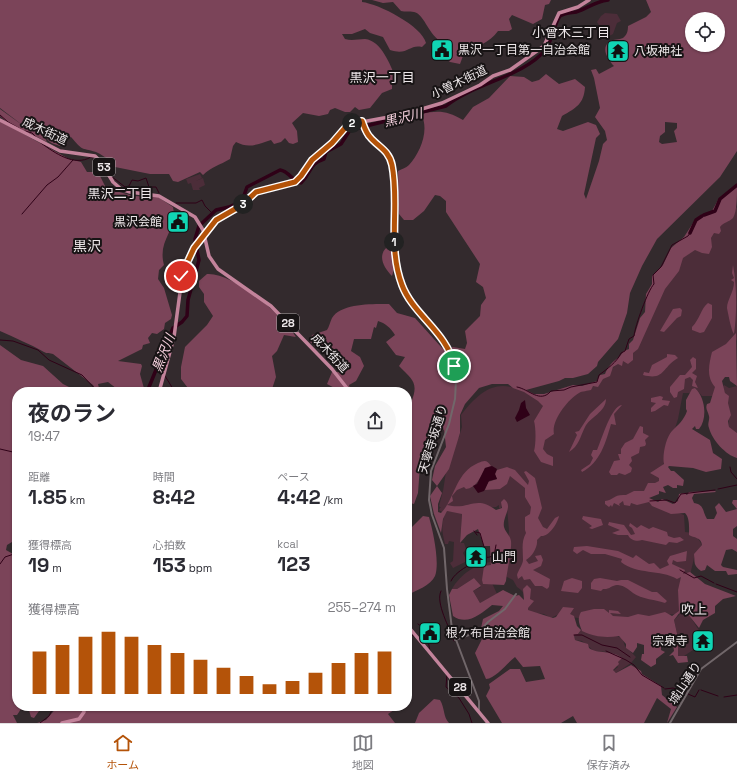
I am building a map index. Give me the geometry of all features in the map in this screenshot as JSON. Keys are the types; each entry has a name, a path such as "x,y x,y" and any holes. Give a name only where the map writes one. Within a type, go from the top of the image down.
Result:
{"main road":[{"name":"小曽木街道","path":"160,387 174,327 181,276 204,233 218,218 242,205 254,193 296,181 310,162 332,143 345,128 353,123 363,123 441,104 478,86 494,75 509,70 544,46 555,18 560,13 578,7 589,0"},
{"name":"成木街道","path":"0,120 60,151 95,156 101,162 113,182 121,189 131,193 162,197 195,217 201,225 204,233 209,256 218,270 274,309 332,369 346,387"},
{"path":"197,244 205,243"},
{"name":"28","path":"412,630 488,723"},
{"path":"62,723 79,719 84,711"}],"street":[{"name":"天寧寺坂通り","path":"363,123 369,137 387,153 392,164 395,219 394,252 402,286 411,301 442,340 453,363 456,387 453,408 445,435 431,471 429,483 431,512 444,548 452,629 479,702 478,710"},
{"path":"455,640 480,631 505,609 516,594"},
{"name":"城山通り","path":"670,723 703,668 737,642"}],"shaded area":[{"path":"0,0 362,0 362,2 389,11 408,23 423,36 426,43 422,47 414,47 401,52 390,50 383,37 370,33 365,29 352,34 342,34 345,39 365,39 371,41 381,49 385,54 396,78 392,82 392,89 382,93 370,108 359,110 355,107 350,112 345,112 335,108 330,110 328,114 319,116 303,113 292,123 297,131 298,142 293,144 289,143 285,138 281,142 274,144 271,140 249,145 236,142 233,146 230,159 212,168 203,175 200,172 178,182 173,181 169,174 150,174 115,167 111,160 96,152 82,148 71,137 63,140 60,146 51,143 41,128 25,127 0,108"},
{"path":"372,0 551,0 549,4 545,5 542,19 533,24 512,15 509,19 512,29 509,31 498,31 495,35 482,44 472,48 462,49 463,56 460,64 450,62 445,58 448,43 435,37 417,13 401,11 393,2 383,3"},
{"path":"646,0 737,0 737,151 720,177 657,239 642,266 630,293 627,313 618,339 598,362 597,366 588,374 573,378 565,378 526,390 534,394 544,394 573,385 582,386 597,381 600,375 605,374 612,363 624,351 629,349 629,344 633,340 640,318 645,312 646,294 652,284 652,276 663,265 671,248 684,237 695,220 712,211 718,200 737,187 736,208 733,218 720,227 721,231 719,234 714,233 711,238 712,247 709,254 695,250 683,258 679,271 665,289 638,349 633,353 633,360 628,364 623,361 622,366 618,364 613,367 610,376 603,379 598,387 593,386 591,390 579,393 565,405 555,423 554,434 545,440 543,449 547,454 553,457 553,466 541,462 534,451 536,436 534,421 543,406 524,392 513,388 508,384 492,384 479,388 465,404 460,415 460,433 449,469 437,486 432,480 435,466 446,447 444,429 438,436 430,455 420,466 418,493 414,504 412,503 412,400 414,386 411,379 399,366 405,357 396,355 386,342 395,335 390,328 378,321 376,328 374,327 371,339 354,339 351,351 360,357 364,366 356,381 349,385 350,387 333,387 327,384 332,372 339,372 326,353 310,342 312,335 327,330 332,318 342,309 358,305 389,304 397,313 415,318 442,348 446,350 453,347 465,349 467,343 465,331 480,316 481,305 486,298 483,287 476,282 480,264 446,212 446,201 440,196 435,195 424,211 413,220 404,220 399,214 398,171 409,165 420,148 424,134 424,120 421,114 443,112 463,120 473,107 489,98 510,76 524,77 532,82 539,80 546,74 559,84 575,79 585,87 583,98 575,108 562,116 557,129 563,131 588,122 596,125 600,134 596,138 584,194 586,199 603,144 607,140 605,131 595,117 600,108 591,70 596,69 599,74 614,66 609,61 606,54 605,50 607,44 612,40 623,38 627,33 628,26 646,17 651,12","holes":["665,122 677,123 677,128 674,131 677,142 662,144 659,142 660,136 665,132"]},
{"path":"605,13 617,14 621,21 617,23 613,34 607,37 597,22"},
{"path":"0,109 25,127 41,130 47,142 7,122 0,116"},
{"path":"0,121 69,159 81,162 87,172 98,172 106,188 133,196 158,197 173,207 173,223 163,248 164,265 159,270 158,279 164,288 172,315 171,319 165,323 164,329 157,334 152,333 148,338 150,343 143,345 142,349 118,361 141,364 140,374 144,387 114,387 108,382 98,384 99,387 94,387 53,354 45,353 0,331"},
{"path":"200,174 202,178 196,181 203,178 205,185 199,188 200,190 193,190 191,183 188,184 186,179"},
{"path":"737,207 737,339 717,385 716,396 702,396 695,388 690,393 683,393 678,419 661,472 664,484 647,489 651,503 684,515 685,532 695,533 702,545 694,558 682,610 684,607 700,632 700,636 692,642 696,648 684,656 678,657 678,638 674,620 680,614 619,619 588,619 559,614 551,618 544,614 525,612 525,598 523,592 517,587 513,580 503,575 509,531 507,507 502,505 501,508 499,508 499,505 496,507 442,512 439,510 441,508 439,506 443,491 450,446 459,437 462,427 461,415 477,397 485,391 502,386 511,387 534,397 594,386 620,361 628,359 678,255 711,238 712,231"},
{"path":"387,247 391,248 394,269 392,276 384,266 382,258 382,254"},
{"path":"733,265 736,300 734,334 727,308 734,286 734,282 731,280 734,278 732,273"},
{"path":"207,274 218,275 230,280 256,296 290,328 296,337 284,335 277,351 272,356 276,377 273,387 187,387 181,379 181,367 185,347 207,325 213,316 204,302 204,294 199,287 199,281"},
{"path":"708,303 712,305 712,318 704,332 700,333 692,330 692,327"},
{"path":"680,308 682,310 681,316 677,318 664,332 660,331 673,309"},
{"path":"736,333 737,386 730,381 729,377 725,377 722,381 725,393 729,396 728,403 731,415 728,421 729,427 737,433 737,458 728,454 716,442 708,426 709,418 706,407 707,404 710,403 715,387 709,375 712,352 726,344"},
{"path":"0,345 21,360 43,366 63,384 69,387 12,387 12,542 7,545 6,550 12,553 12,711 20,711 17,715 13,715 17,723 0,723"},
{"path":"667,354 675,355 678,358 660,375 643,375 644,372 649,373 652,365 667,357"},
{"path":"693,357 696,359 696,369 692,373 697,376 695,382 698,388 692,386 693,380 690,377 685,379 684,389 678,392 677,397 674,398 670,392 670,387 680,375 685,375 692,367 690,360"},
{"path":"724,385 729,388 737,386 737,433 729,428 728,403 723,387"},
{"path":"695,388 703,402 704,419 699,429 696,429 695,426 692,429 710,440 713,453 722,459 721,469 706,472 693,468 669,466 668,467 671,471 674,471 684,480 683,486 677,485 677,488 673,488 668,485 663,487 666,493 659,491 659,494 649,498 658,502 662,499 673,504 678,501 679,494 684,493 687,495 689,492 715,491 716,492 694,494 692,498 694,503 702,507 707,519 714,519 717,513 715,507 719,503 726,512 737,509 737,526 733,529 733,536 737,539 737,552 732,549 726,550 721,565 723,567 737,570 737,574 728,575 726,571 715,571 707,565 705,570 701,571 697,567 695,564 694,554 702,545 699,539 689,535 688,520 685,513 671,514 652,506 649,502 637,505 631,503 630,506 624,505 623,501 619,504 620,506 614,503 612,507 611,505 609,507 605,504 605,501 616,496 626,495 634,491 644,491 648,483 655,483 659,481 659,478 650,473 664,464 666,442 672,431 684,417 687,411 686,400 692,389"},
{"path":"660,396 663,397 662,400 670,401 668,406 664,405 651,412 651,408 656,403 651,402 651,398"},
{"path":"606,399 601,411 587,423 577,444 569,452 577,435 575,432 579,431 590,414"},
{"path":"525,400 526,408 530,415 517,422 515,418 521,403"},
{"path":"622,405 614,414 616,425 611,424 598,458 582,472 581,470 590,464 593,458 591,455 593,450 597,450 614,411"},
{"path":"640,426 643,427 643,433 649,436 645,440 645,446 640,447 639,453 631,457 632,461 629,465 632,468 631,472 625,475 619,473 617,475 611,475 609,472 614,461 620,460 618,454 621,454 621,449 625,443 633,439"},
{"path":"484,461 490,464 491,466 485,468 473,487 466,489 464,487 457,490 452,496 453,501 447,505 464,473 470,467"},
{"path":"492,466 497,469 495,474 497,479 489,481 484,491 478,493 473,486 477,484 485,468"},
{"path":"507,467 515,470 528,485 529,481 524,472 526,471 535,478 542,508 538,518 543,527 547,529 555,518 559,516 552,530 537,540 537,546 534,552 526,560 529,564 538,561 535,556 541,555 543,560 541,566 533,570 550,579 549,587 547,589 542,586 535,586 530,579 524,580 522,576 518,579 517,575 523,562 523,543 526,533 525,517 530,514 531,507 525,497 525,488 510,476 507,484 500,489 485,490 488,482 497,479 495,474 497,470"},
{"path":"437,486 442,493 438,504 438,512 441,513 447,505 461,506 477,503 489,505 496,510 502,508 501,502 504,499 507,502 508,508 504,527 511,541 511,545 506,581 504,585 483,584 482,580 484,566 491,565 490,546 484,546 478,529 467,535 460,543 462,514 447,511 443,519 441,533 434,514 430,496"},
{"path":"733,500 737,500 737,509 732,503"},
{"path":"447,511 462,513 460,543 464,543 466,549 463,553 467,561 453,568 450,563 453,561 454,542 449,541 448,544 445,544 442,531 443,519"},
{"path":"423,516 429,517 437,563 435,576 433,579 423,587 412,592 412,527"},
{"path":"583,516 601,519 603,525 592,529 589,528 592,526 582,519"},
{"path":"609,522 624,525 631,535 635,534 629,526 630,523 637,528 641,525 649,529 653,527 667,532 668,536 674,538 680,537 684,540 677,543 669,542 666,545 642,540 636,541 628,535 618,535 612,533 620,530 608,525"},
{"path":"587,546 618,551 633,558 636,555 649,564 654,563 660,569 669,565 667,561 670,556 687,551 686,561 677,562 673,560 672,564 685,570 683,574 690,572 705,584 736,596 723,599 715,606 715,613 703,620 699,628 683,608 674,620 678,638 678,656 687,656 688,662 678,663 673,655 669,656 674,651 673,644 669,640 664,640 665,645 661,647 661,650 665,652 656,659 656,664 651,667 641,660 642,654 644,654 644,645 637,643 637,647 633,653 626,648 626,644 619,636 609,637 591,635 582,631 579,621 580,614 581,612 594,609 604,609 609,613 609,610 618,611 621,614 610,613 613,616 628,617 638,614 649,616 665,612 672,616 679,611 678,590 681,577 677,579 663,574 634,569 621,562 622,559 605,554 591,554 583,550 577,554 573,551 574,547"},
{"path":"492,562 492,583 497,594 480,603 473,591 481,587 474,578 457,589 452,589 459,579 474,567"},
{"path":"474,578 481,586 473,591 480,603 503,590 515,596 519,595 524,600 523,589 527,585 531,589 530,599 534,601 528,610 553,618 556,617 563,607 574,608 570,614 574,616 577,626 581,630 578,634 574,635 575,640 588,644 589,648 593,650 618,655 622,658 613,670 616,673 631,665 661,686 662,695 677,707 667,723 671,709 657,698 644,723 577,723 573,716 561,723 502,723 486,696 490,688 489,684 510,669 520,669 526,682 545,679 540,666 523,667 515,657 497,673 486,679 475,653 482,639 480,633 483,619 499,611 503,606 492,605 474,618 463,620 458,619 453,616 449,595 452,589 457,589"},
{"path":"572,578 582,581 582,588 578,593 561,591 564,581"},
{"path":"600,578 617,581 628,580 652,592 657,592 667,601 665,603 640,597 625,587 618,585 614,585 601,591 591,589 591,583 594,579"},
{"path":"581,630 593,635 614,635 622,638 625,646 636,657 631,663 616,673 613,671 618,667 607,652 594,651 582,641 575,640 574,635 578,634"},
{"path":"434,699 440,700 449,723 415,723 419,713"},
{"path":"29,711 39,711 34,718 31,717"},
{"path":"54,711 392,711 388,714 395,723 37,723 46,720"}],"waterway":[{"name":"黒沢川","path":"149,387 173,328 182,322 187,316 188,300 199,260 195,239 199,226 216,210 229,207 242,201 247,187 280,170 286,172 296,181 301,183 315,163 324,159 326,152 341,144 350,130 446,106 457,98 525,67 536,59 548,46 560,16 576,12 599,2 608,0"},
{"path":"0,115 8,122 22,130"},
{"path":"25,131 32,133 36,137"},
{"path":"41,143 52,151 71,160 85,160 91,157 95,159 97,173 107,176"},
{"path":"22,214 47,185 58,177 73,160"},
{"path":"111,176 125,187 129,186 132,180 138,181 146,178 149,187 156,187 159,193"},
{"path":"704,215 715,211 720,199 737,185"},
{"path":"176,203 196,203 202,200 205,206 212,213"},
{"path":"690,233 696,220 702,216"},
{"path":"517,387 534,395 543,396 547,395 551,391 564,390 571,387 597,382 599,375 615,362 621,353 625,351 629,339 634,336 642,308 648,293 654,284 653,275 661,267 672,245 688,236 690,233"},
{"path":"0,340 13,341 38,350 49,360 82,375 93,387"},
{"name":"黒沢川","path":"156,370 162,373"},
{"path":"165,376 172,387"},
{"path":"0,449 12,452"},
{"path":"730,467 731,472 737,479"},
{"path":"718,489 737,485"},
{"path":"650,501 667,500 675,503 681,494 715,490"},
{"path":"474,531 477,535"},
{"path":"476,532 480,533 487,557"},
{"path":"451,581 458,572 464,568 483,559 494,556 496,545"},
{"path":"0,564 5,557 12,555"},
{"path":"680,570 694,578 701,576 714,583"},
{"path":"716,584 737,592"},
{"path":"441,591 441,609 454,641"},
{"path":"418,624 426,630 430,651"},
{"path":"574,635 582,635 602,645 617,648 630,657"},
{"path":"419,638 427,641"},
{"path":"606,651 634,665 642,675 664,688"},
{"path":"447,674 446,687 459,698 469,714 472,723"},
{"path":"665,689 673,688 686,693"},
{"path":"688,694 695,697 699,690"},
{"path":"701,690 718,696"},
{"path":"724,697 737,695"},
{"name":"黒沢川","path":"40,723 49,716 52,711"}],"place":[{"name":"黒沢一丁目第一自治会館","path":"442,50"},
{"name":"八坂神社","path":"618,51"},
{"name":"黒沢会館","path":"178,222"},
{"name":"山門","path":"476,557"},
{"name":"根ケ布自治会館","path":"430,633"},
{"name":"宗泉寺","path":"703,641"}],"district":[{"name":"小曾木三丁目","path":"571,32"},
{"name":"黒沢一丁目","path":"382,77"},
{"name":"黒沢二丁目","path":"120,193"},
{"name":"黒沢","path":"87,246"},
{"name":"吹上","path":"694,609"}],"route":[{"path":"181,276 185,264 194,248 204,233 216,220 225,213 242,205 256,192 295,182 305,171 308,164 332,143 348,125 362,121 368,135 386,151 392,164 394,178 395,219 394,252 402,286 411,301 440,336 453,358 454,366"}]}
